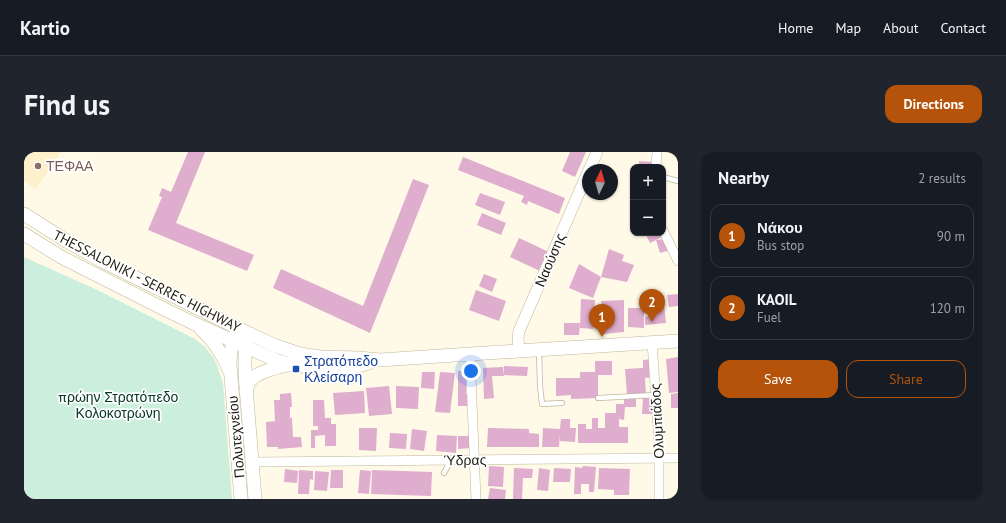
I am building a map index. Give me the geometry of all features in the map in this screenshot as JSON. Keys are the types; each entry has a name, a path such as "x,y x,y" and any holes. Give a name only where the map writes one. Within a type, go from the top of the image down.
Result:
{"main road":[{"name":"THESSALONIKI - SERRES HIGHWAY","path":"24,214 83,251 276,346 300,354 320,357 380,360"},
{"name":"THESSALONIKI - SERRES HIGHWAY","path":"24,234 67,260 195,324 272,359 291,365"},
{"path":"195,324 214,344 225,361 231,375"},
{"path":"239,344 244,331"},
{"path":"246,392 249,382 253,378 276,368 291,365 313,367 347,367 360,366 380,360 678,341"},
{"name":"Πολυτεχνείου","path":"239,344 230,359 241,499"},
{"name":"Πολυτεχνείου","path":"239,344 246,392 255,499"}],"street":[{"name":"Ναούσης","path":"591,164 597,152"},
{"path":"656,164 657,152"},
{"name":"Ναούσης","path":"518,351 519,331 582,185"},
{"path":"666,236 678,261"},
{"name":"Ολυμπιάδος","path":"652,342 659,459 659,499"},
{"path":"470,354 476,499"},
{"name":"Ύδρας","path":"252,462 678,458"}],"lane":[{"path":"666,178 678,181"},
{"path":"539,349 539,374 542,404 562,403"},
{"path":"598,398 656,395"},
{"path":"444,472 451,460"}],"shaded area":[{"name":"ΤΕΦΑΑ","path":"24,152 61,152 36,189 24,181"}],"green space":[{"name":"πρώην Στρατόπεδο Κολοκοτρώνη","path":"24,257 95,289 195,339 205,347 217,365 223,384 232,499 24,499"}],"building":[{"path":"188,152 205,152 176,223 254,255 247,271 148,230 162,197 159,196 162,188 171,192"},
{"path":"570,152 586,152 575,177 562,171"},
{"path":"463,157 565,198 559,214 528,201 527,205 521,202 524,196 458,170"},
{"path":"639,161 654,162 654,164 639,164"},
{"path":"413,179 429,185 370,333 273,288 281,269 363,306"},
{"path":"480,193 505,202 500,215 475,205"},
{"path":"482,213 506,223 501,235 477,225"},
{"path":"646,236 662,236 662,237 650,243"},
{"path":"519,238 551,253 542,272 510,257"},
{"path":"667,239 671,250 660,253 656,240"},
{"path":"609,249 624,255 622,261 634,265 627,282 601,277"},
{"path":"579,264 601,277 593,298 569,288"},
{"path":"484,274 497,279 492,292 479,286"},
{"path":"476,290 506,301 499,321 469,310"},
{"path":"678,294 678,306 669,307 667,295"},
{"path":"581,299 595,300 593,329 580,328"},
{"path":"624,300 624,332 603,334 601,301"},
{"path":"664,304 666,323 645,325 645,317 649,316 648,306"},
{"path":"628,308 644,308 644,328 628,327"},
{"path":"564,323 580,323 579,335 564,335"},
{"path":"678,357 678,392 669,393 666,359"},
{"path":"653,359 654,377 645,378 646,395 627,395 625,369 643,368 643,360"},
{"path":"595,361 612,361 612,375 598,375 598,398 571,399 571,395 556,396 556,378 580,378 580,372 595,372"},
{"path":"504,366 528,367 527,376 504,375"},
{"path":"503,367 504,376 492,376 494,398 484,399 483,368"},
{"path":"471,370 472,385 466,385 466,394 472,395 472,406 458,406 458,371"},
{"path":"422,372 435,372 434,389 421,388"},
{"path":"440,372 455,373 450,413 435,412"},
{"path":"389,386 392,414 369,416 366,388"},
{"path":"396,386 419,387 418,409 396,408"},
{"path":"364,391 365,413 335,415 333,393"},
{"path":"291,393 292,407 290,407 290,418 292,418 293,437 301,437 302,447 278,449 278,447 267,447 266,422 275,421 274,400 280,400 280,394"},
{"path":"678,393 678,408 671,408 671,394"},
{"path":"643,397 656,399 655,414 642,414"},
{"path":"624,399 636,399 636,407 625,407 624,420 619,419 619,427 628,427 628,443 578,443 578,424 586,424 586,429 592,429 592,418 598,418 598,428 605,428 605,413 616,413 616,404 624,404"},
{"path":"313,400 324,400 325,418 331,418 331,424 336,424 336,446 325,446 325,435 315,436 315,448 311,448 311,430 318,430 318,426 313,426"},
{"path":"561,419 570,419 570,428 576,428 575,442 560,441 560,434 559,447 542,447 543,428 560,429"},
{"path":"359,428 377,428 376,451 359,450"},
{"path":"488,428 529,429 529,433 539,434 539,447 487,447"},
{"path":"412,429 427,431 424,451 410,449"},
{"path":"390,433 407,434 406,449 389,448"},
{"path":"437,435 457,436 456,453 436,451"},
{"path":"458,436 471,436 471,448 458,449"},
{"path":"489,466 504,467 503,487 488,486"},
{"path":"583,466 596,467 594,492 589,492 589,484 581,484 581,494 574,494 575,467 582,468"},
{"path":"514,468 533,469 532,478 523,478 522,499 513,499"},
{"path":"539,468 550,470 548,491 537,490"},
{"path":"554,468 571,469 570,482 553,482"},
{"path":"599,468 630,469 629,495 614,495 614,490 598,489"},
{"path":"285,469 298,471 297,483 284,482"},
{"path":"299,470 313,471 313,480 310,479 309,494 298,494"},
{"path":"331,470 343,470 343,488 330,488"},
{"path":"360,470 371,471 369,494 358,493"},
{"path":"372,470 432,472 431,496 371,494"},
{"path":"315,471 329,472 327,491 314,490"},
{"path":"490,488 506,490 505,499 488,499"}],"place":[{"name":"ΤΕΦΑΑ","path":"38,166"},
{"name":"KAOIL","path":"652,322"},
{"name":"Νάκου","path":"602,337"},
{"name":"Στρατόπεδο Κλείσαρη","path":"296,369"}]}
